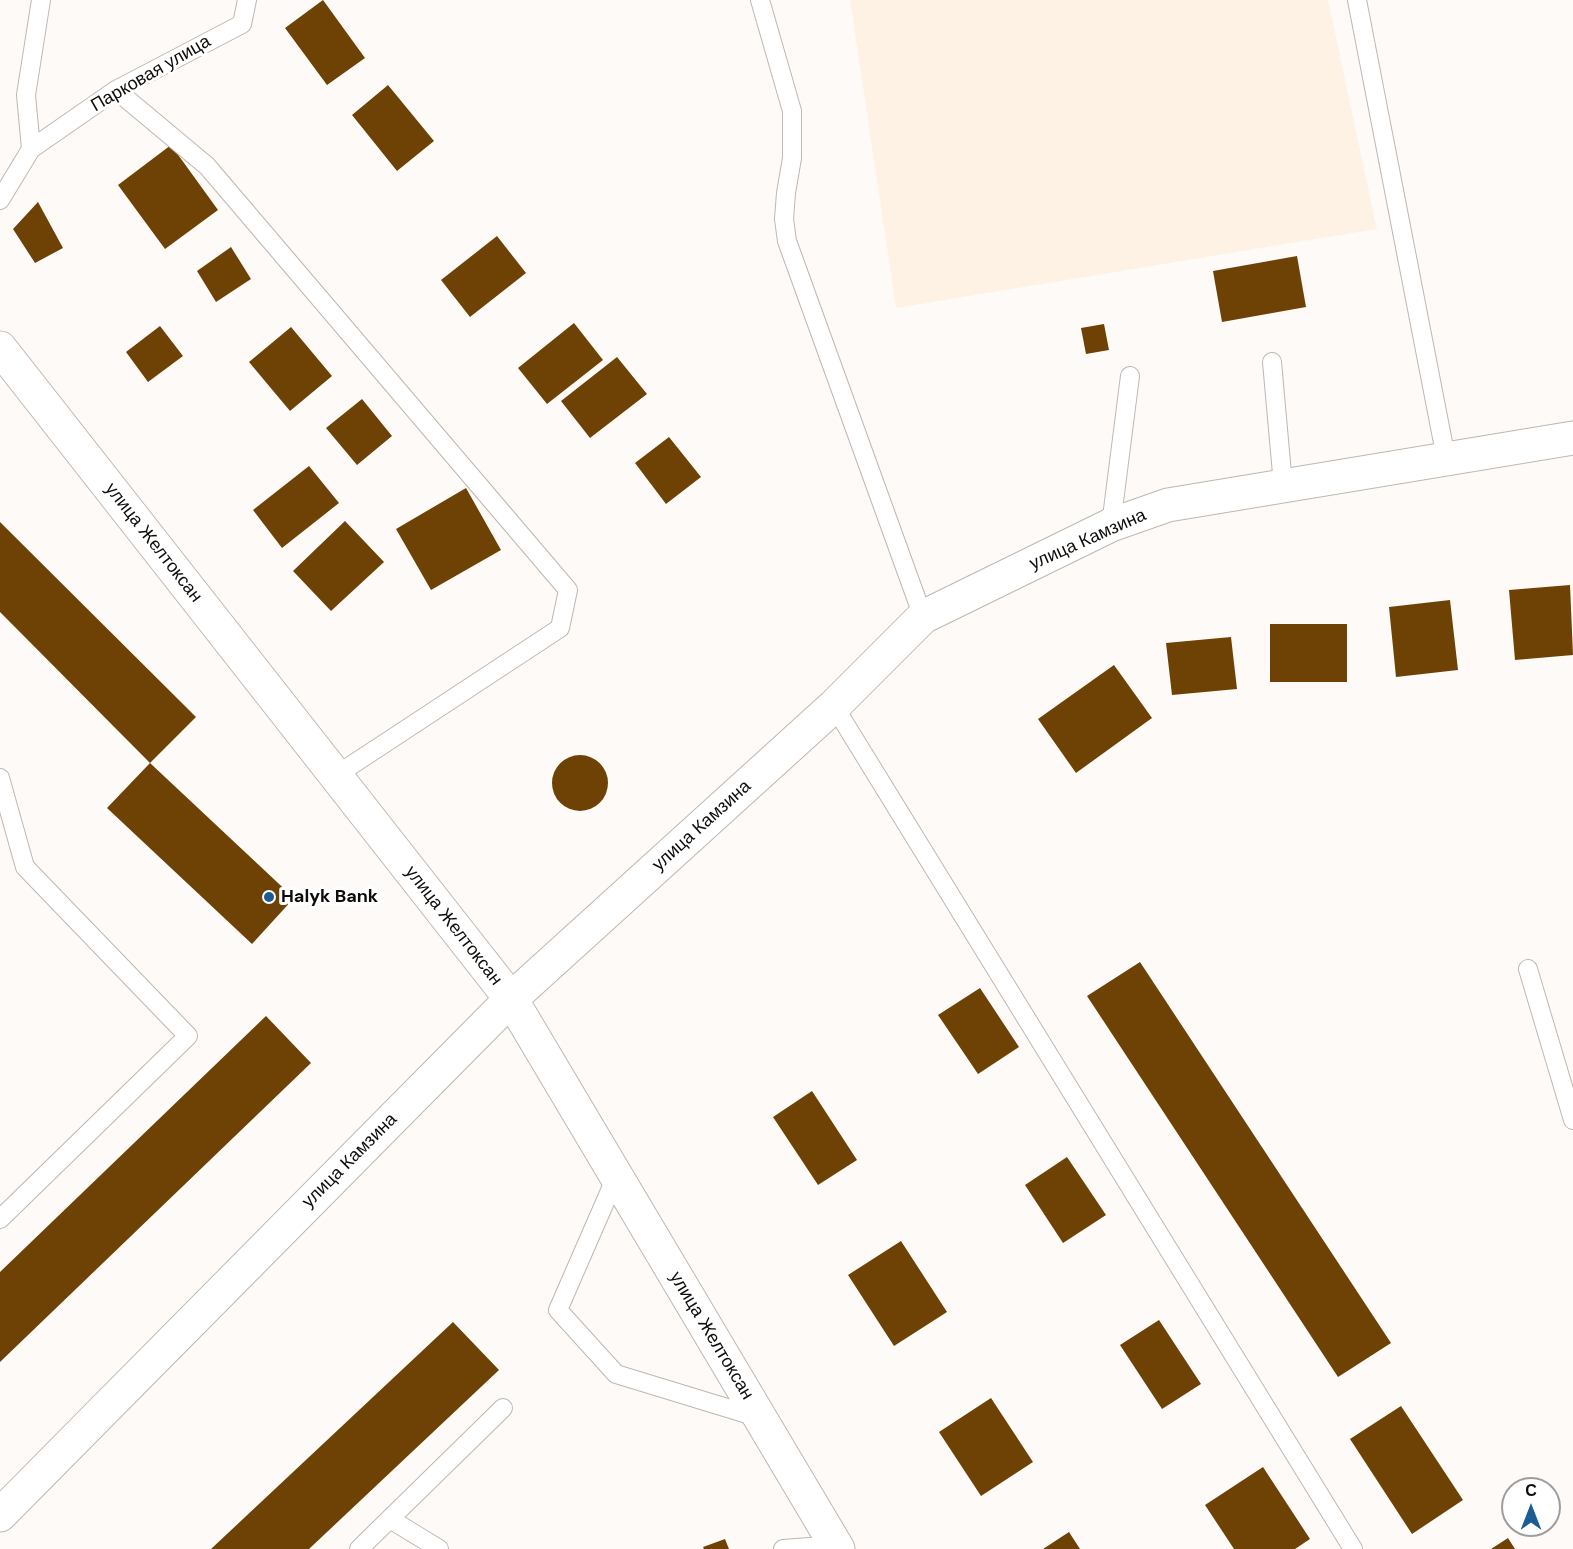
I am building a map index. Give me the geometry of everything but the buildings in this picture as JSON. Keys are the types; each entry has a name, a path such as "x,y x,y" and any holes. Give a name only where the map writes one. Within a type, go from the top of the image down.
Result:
{"street":[{"name":"улица Желтоксан","path":"0,348 511,999 837,1547"},
{"name":"улица Камзина","path":"0,1515 511,999 834,706 923,617 1111,525 1168,505 1573,438"}],"lane":[{"path":"32,150 26,95 41,0"},
{"name":"Парковая улица","path":"0,200 32,150 116,90 242,24 247,0"},
{"path":"760,0 792,111 792,158 784,219 787,241 923,617"},
{"path":"1357,0 1446,458"},
{"path":"116,90 207,166 568,590 560,628 335,776"},
{"path":"1272,362 1283,485"},
{"path":"1111,525 1130,376"},
{"path":"834,706 1353,1549"},
{"path":"0,778 25,867 188,1036 0,1219"},
{"path":"1528,969 1573,1120"},
{"path":"616,1177 558,1310 616,1374 760,1418"},
{"path":"360,1549 503,1408"},
{"path":"390,1519 439,1549"},
{"path":"783,1549 837,1547"}],"shaded area":[{"path":"850,0 1328,0 1377,229 896,308"}],"place":[{"name":"Halyk Bank","path":"269,897"}]}
